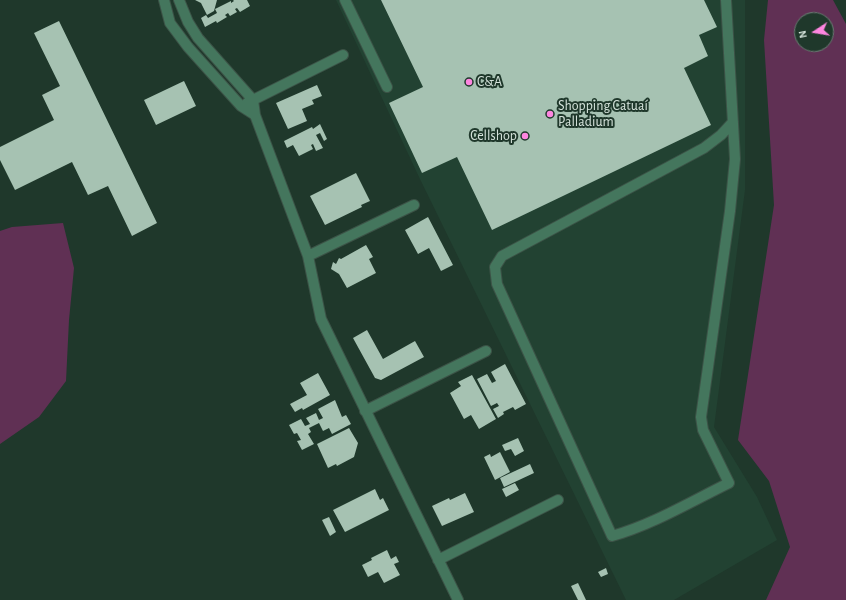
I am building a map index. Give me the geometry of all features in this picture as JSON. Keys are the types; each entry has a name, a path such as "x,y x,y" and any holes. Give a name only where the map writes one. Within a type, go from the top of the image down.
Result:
{"street":[{"path":"164,0 170,23 188,47 242,106 255,115"},
{"path":"179,0 188,22 198,38 253,100 255,115 308,256 321,319 458,600"},
{"path":"345,0 387,87"},
{"path":"726,0 733,122 735,160 730,211 702,417 703,430 729,483 651,522 612,536 497,284 495,267 502,256 704,148 721,135 733,122"},
{"path":"242,106 343,55"},
{"path":"308,256 414,205"},
{"path":"365,411 486,351"},
{"path":"438,560 558,500"}],"shaded area":[{"path":"336,0 745,0 745,190 714,427 757,497 777,540 674,600 626,600 419,177"},
{"path":"768,0 833,0 846,24 846,600 766,600 790,547 769,481 738,440 774,205 764,40"},
{"path":"63,223 74,268 69,320 66,381 39,417 0,444 0,231 12,227"}],"building":[{"path":"195,0 217,0 214,11 207,15 201,3"},
{"path":"233,0 247,0 250,6 240,12 237,8 235,9 237,12 230,16 228,13 225,15 227,17 217,23 216,21 205,27 201,18 206,15 208,18 217,13 215,9 231,1 231,3 234,1"},
{"name":"Shopping Catuaí Palladium","path":"381,0 704,0 717,27 699,35 708,56 684,68 711,125 492,230 457,157 422,173 389,103 423,87"},
{"path":"59,21 157,223 132,236 108,186 88,195 72,162 15,190 0,160 0,147 54,120 42,95 60,86 34,33"},
{"path":"184,81 196,106 156,125 144,100"},
{"path":"317,85 322,96 312,100 314,104 302,109 307,121 288,129 276,103"},
{"path":"320,124 327,139 324,141 320,133 316,135 323,148 316,151 313,144 311,145 313,149 299,156 293,145 287,148 284,141 312,127 313,129"},
{"path":"356,173 370,201 361,205 362,207 325,225 310,196"},
{"path":"428,217 453,265 441,271 429,248 418,254 405,230"},
{"path":"366,245 373,257 369,259 376,273 347,288 339,274 331,269 333,262 336,264 339,258 341,259"},
{"path":"367,330 383,359 415,341 424,357 381,380 375,378 353,338"},
{"path":"505,364 526,404 515,410 513,407 503,412 504,414 498,418 493,409 499,406 497,403 491,406 477,379 487,374 492,383 496,381 491,372"},
{"path":"318,373 330,395 303,410 302,408 295,412 290,404 307,395 300,383"},
{"path":"472,375 496,419 479,429 471,415 464,419 450,393 461,386 458,382"},
{"path":"335,400 342,417 346,415 351,424 332,434 329,428 323,431 319,423 309,428 311,432 308,434 314,444 302,450 297,441 301,440 297,433 294,434 289,425 301,419 305,426 310,424 306,418 316,413 319,420 323,418 318,409"},
{"path":"349,428 358,443 354,457 337,466 336,464 328,468 317,444"},
{"path":"518,438 524,451 515,456 511,449 505,451 502,445"},
{"path":"500,452 510,472 495,480 484,457 490,454 491,457"},
{"path":"530,464 534,473 504,487 500,478"},
{"path":"515,483 519,490 506,497 502,489"},
{"path":"375,489 380,500 383,498 389,510 345,532 333,510"},
{"path":"465,493 474,512 442,526 432,506 449,498 450,500"},
{"path":"329,517 336,532 330,536 322,520"},
{"path":"387,550 391,559 396,556 399,562 394,564 400,575 384,583 378,572 368,577 362,565 372,560 371,558"},
{"path":"606,568 608,574 601,577 598,572"},
{"path":"578,583 586,600 578,600 571,586"}],"place":[{"name":"C&A","path":"469,82"},
{"name":"Shopping Catuaí Palladium","path":"550,114"},
{"name":"Cellshop","path":"525,136"}]}
